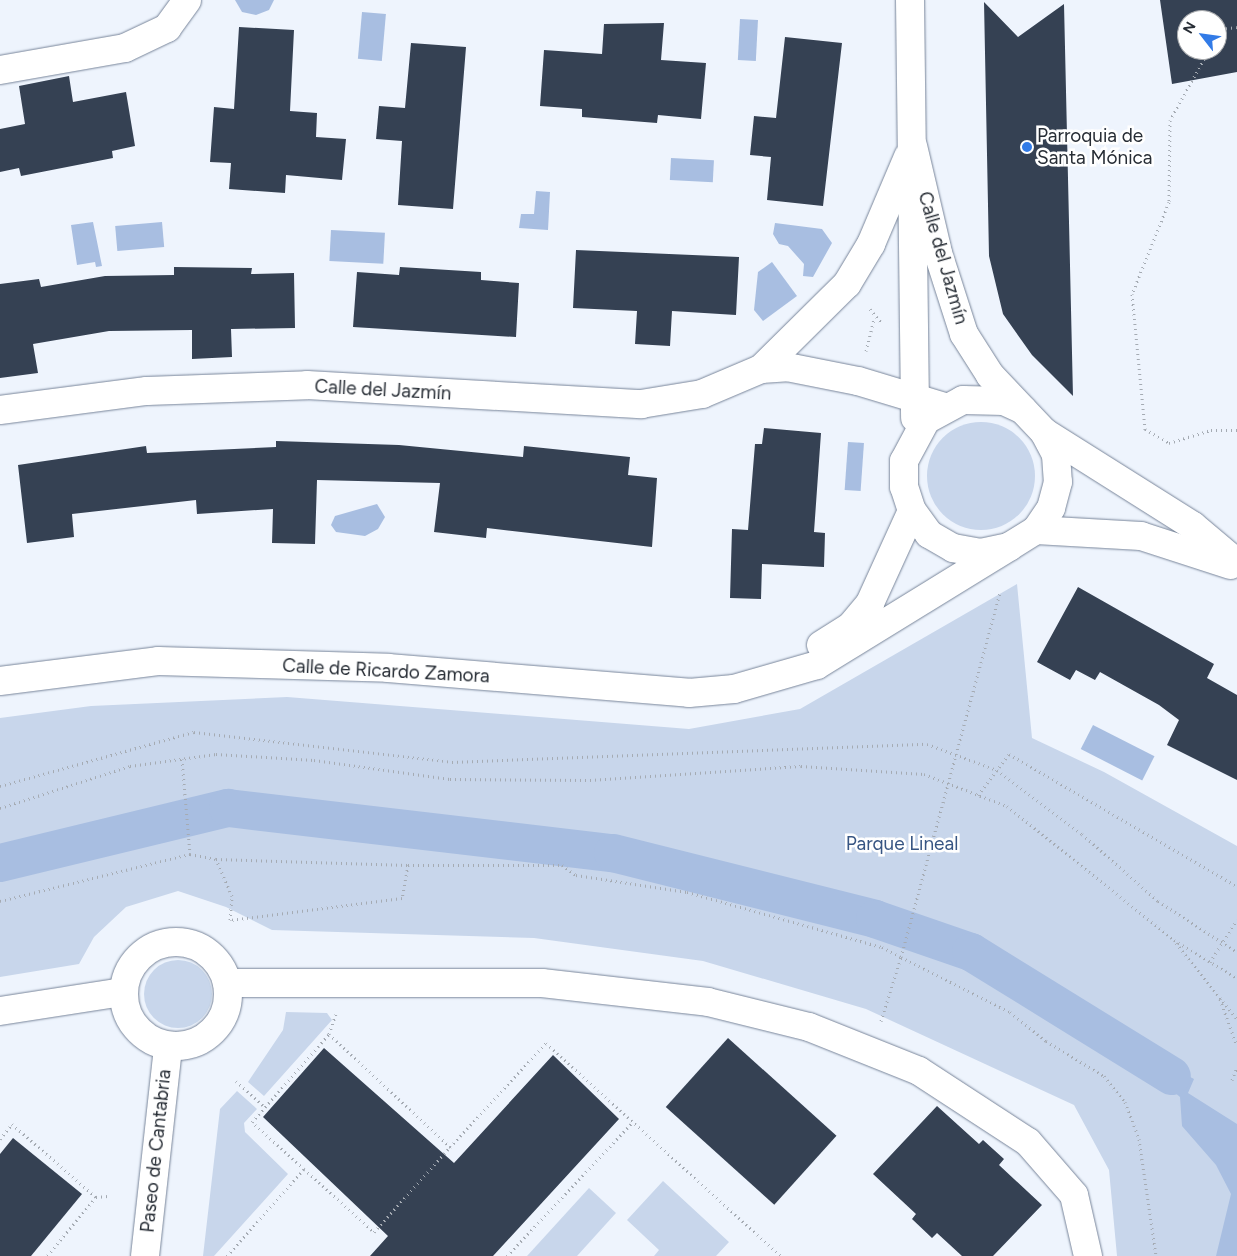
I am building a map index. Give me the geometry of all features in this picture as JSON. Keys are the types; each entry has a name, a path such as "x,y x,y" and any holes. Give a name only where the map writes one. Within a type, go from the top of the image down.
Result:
{"street":[{"path":"0,70 125,48 167,28 187,0"},
{"name":"Calle del Jazmín","path":"910,0 917,400 913,437"},
{"name":"Calle del Jazmín","path":"0,410 147,391 306,385 641,404 702,394 761,369 847,284 871,244 913,146"},
{"name":"Calle del Jazmín","path":"913,146 938,254 964,334 990,375 1023,410"},
{"name":"Calle del Jazmín","path":"761,369 796,369 944,407"},
{"path":"1044,432 1056,456 1058,482 1051,508 1036,530 1009,548 981,553 953,548 929,534 912,511 904,487 904,461 913,437 944,407 983,398 1023,410 1044,432 1177,515 1237,563"},
{"name":"Calle de Ricardo Zamora","path":"771,676 851,626 888,570 912,511"},
{"path":"1036,530 1141,536 1237,567"},
{"name":"Calle de Ricardo Zamora","path":"0,681 158,661 388,668 689,693 734,688 771,676 817,665 1009,548"},
{"path":"168,943 203,948 219,963 228,983 227,1008 214,1031 193,1044 168,1047 150,1041 135,1028 123,992 128,971 142,954 168,943"},
{"path":"228,983 542,982 708,1002 809,1027 918,1071 1028,1142 1074,1195 1088,1256"},
{"path":"0,1011 123,992"},
{"name":"Paseo de Cantabria","path":"145,1256 168,1047"}],"path":[{"path":"1203,60 1170,120 1169,202 1132,294 1145,429 1169,443 1211,430 1237,430"},
{"path":"863,362 874,320 868,304"},
{"path":"874,320 892,326"},
{"path":"878,1029 901,957 955,751 1002,584"},
{"path":"0,786 194,732 452,762 927,744 955,751 997,770 1082,834 1158,901 1237,952"},
{"path":"0,808 130,766 216,754 314,760 470,779 590,780 801,766 924,774 1007,806 1174,940 1237,978"},
{"path":"978,795 1009,754 1237,886"},
{"path":"182,758 190,854"},
{"path":"0,901 190,854 216,859 408,865 562,865 576,875 687,892 882,947 1010,1012 1046,1042 1104,1076 1125,1102 1139,1139 1156,1256"},
{"path":"216,859 232,896 230,920 402,898 408,865"},
{"path":"1210,962 1237,920"},
{"path":"1174,940 1237,1019"},
{"path":"1218,995 1237,1046"},
{"path":"450,1147 329,1034 252,1122 374,1232 546,1043 781,1256"},
{"path":"1232,1080 1237,1067"},
{"path":"236,1081 265,1108"},
{"path":"507,1256 633,1122"},
{"path":"0,1139 12,1124 96,1197"},
{"path":"227,1256 304,1169"},
{"path":"47,1256 96,1197 108,1196"}],"green space":[{"path":"981,422 1002,426 1019,438 1031,455 1035,476 1031,497 1019,514 1002,526 981,530 960,526 943,514 931,497 927,476 931,455 943,438 960,426"},
{"name":"Parque Lineal","path":"1017,584 1032,738 1104,772 1237,846 1237,1256 1117,1256 1109,1170 1074,1105 866,1009 703,961 534,938 272,930 226,907 178,891 126,907 94,937 79,964 0,977 0,718 91,706 287,697 689,729 800,709"},
{"path":"171,960 185,960 197,965 207,975 212,987 212,1001 207,1013 197,1023 185,1028 171,1028 159,1023 149,1013 144,1001 144,987 149,975 159,965"},
{"path":"286,1012 327,1013 332,1020 264,1096 248,1082 283,1030"},
{"path":"237,1091 257,1109 244,1123 245,1132 288,1174 214,1256 203,1256 220,1109"},
{"path":"663,1181 729,1242 716,1256 654,1256 659,1250 627,1220"},
{"path":"589,1188 616,1213 577,1256 527,1256"}],"water":[{"path":"235,0 274,0 269,10 256,15 242,12"},
{"path":"362,12 386,14 382,61 358,59"},
{"path":"740,19 758,20 756,61 738,60"},
{"path":"671,158 714,160 713,182 670,180"},
{"path":"536,191 550,192 548,230 519,228 521,214 534,214"},
{"path":"93,222 102,266 96,267 95,262 77,265 71,225"},
{"path":"162,222 164,247 117,251 115,226"},
{"path":"775,223 822,229 832,243 813,277 803,276 804,264 788,246 779,244 773,234"},
{"path":"331,230 385,233 383,264 329,261"},
{"path":"772,262 797,296 763,321 754,310 758,272"},
{"path":"848,442 864,443 861,491 845,490"},
{"path":"377,504 385,517 378,529 365,536 336,532 331,525 335,516"},
{"path":"1093,725 1154,756 1142,780 1081,749"},
{"path":"1175,1069 1194,1079 1188,1093 1237,1124 1237,1256 1216,1256 1231,1194 1216,1165 1182,1126 1180,1097 1167,1086"}],"building":[{"path":"1160,0 1237,0 1237,72 1172,84"},
{"name":"Parroquia de Santa Mónica","path":"984,2 1018,37 1064,4 1073,396 1032,355 1003,314 989,256"},
{"path":"664,23 661,60 706,63 701,119 658,115 657,123 582,117 582,109 540,106 544,50 602,54 604,24"},
{"path":"239,27 294,30 290,111 317,113 316,137 346,139 342,180 286,175 285,193 229,189 231,163 210,162 214,107 234,109"},
{"path":"785,37 842,43 823,206 767,200 771,157 750,155 754,116 776,118"},
{"path":"411,43 466,47 453,209 398,205 402,141 376,139 379,106 405,108"},
{"path":"69,76 73,102 126,92 135,146 112,151 113,158 21,176 19,168 0,172 0,129 25,124 19,86"},
{"path":"576,250 739,257 736,315 672,311 670,346 635,344 637,311 573,308"},
{"path":"174,267 252,268 251,274 294,273 295,328 231,329 232,357 192,359 192,330 109,331 33,344 38,373 0,378 0,284 39,279 41,287 105,276 174,275"},
{"path":"400,267 481,272 481,280 519,283 516,337 353,327 357,272 399,275"},
{"path":"764,428 821,433 814,532 825,533 824,567 762,564 761,599 730,598 732,529 748,530 755,444 762,444"},
{"path":"276,441 399,445 523,457 524,446 630,457 628,475 657,478 652,547 487,528 486,538 434,532 440,483 317,480 315,544 272,543 273,509 197,514 196,500 72,514 74,537 27,543 18,465 146,446 147,453 276,447"},
{"path":"1078,587 1214,664 1207,678 1237,695 1237,780 1167,745 1179,720 1159,705 1100,672 1095,680 1076,670 1070,680 1037,662"},
{"path":"728,1038 836,1136 774,1205 666,1107"},
{"path":"324,1048 454,1163 553,1055 619,1119 493,1256 370,1256 388,1236 263,1117"},
{"path":"937,1106 979,1144 983,1140 1004,1159 999,1165 1042,1205 993,1256 962,1256 937,1233 932,1238 912,1219 916,1214 873,1174"},
{"path":"13,1138 82,1194 31,1256 0,1256 0,1154"}],"waterway":[{"path":"0,863 228,808 613,853 875,919 971,952 1172,1076"}],"place":[{"name":"Parroquia de Santa Mónica","path":"1027,147"}]}
